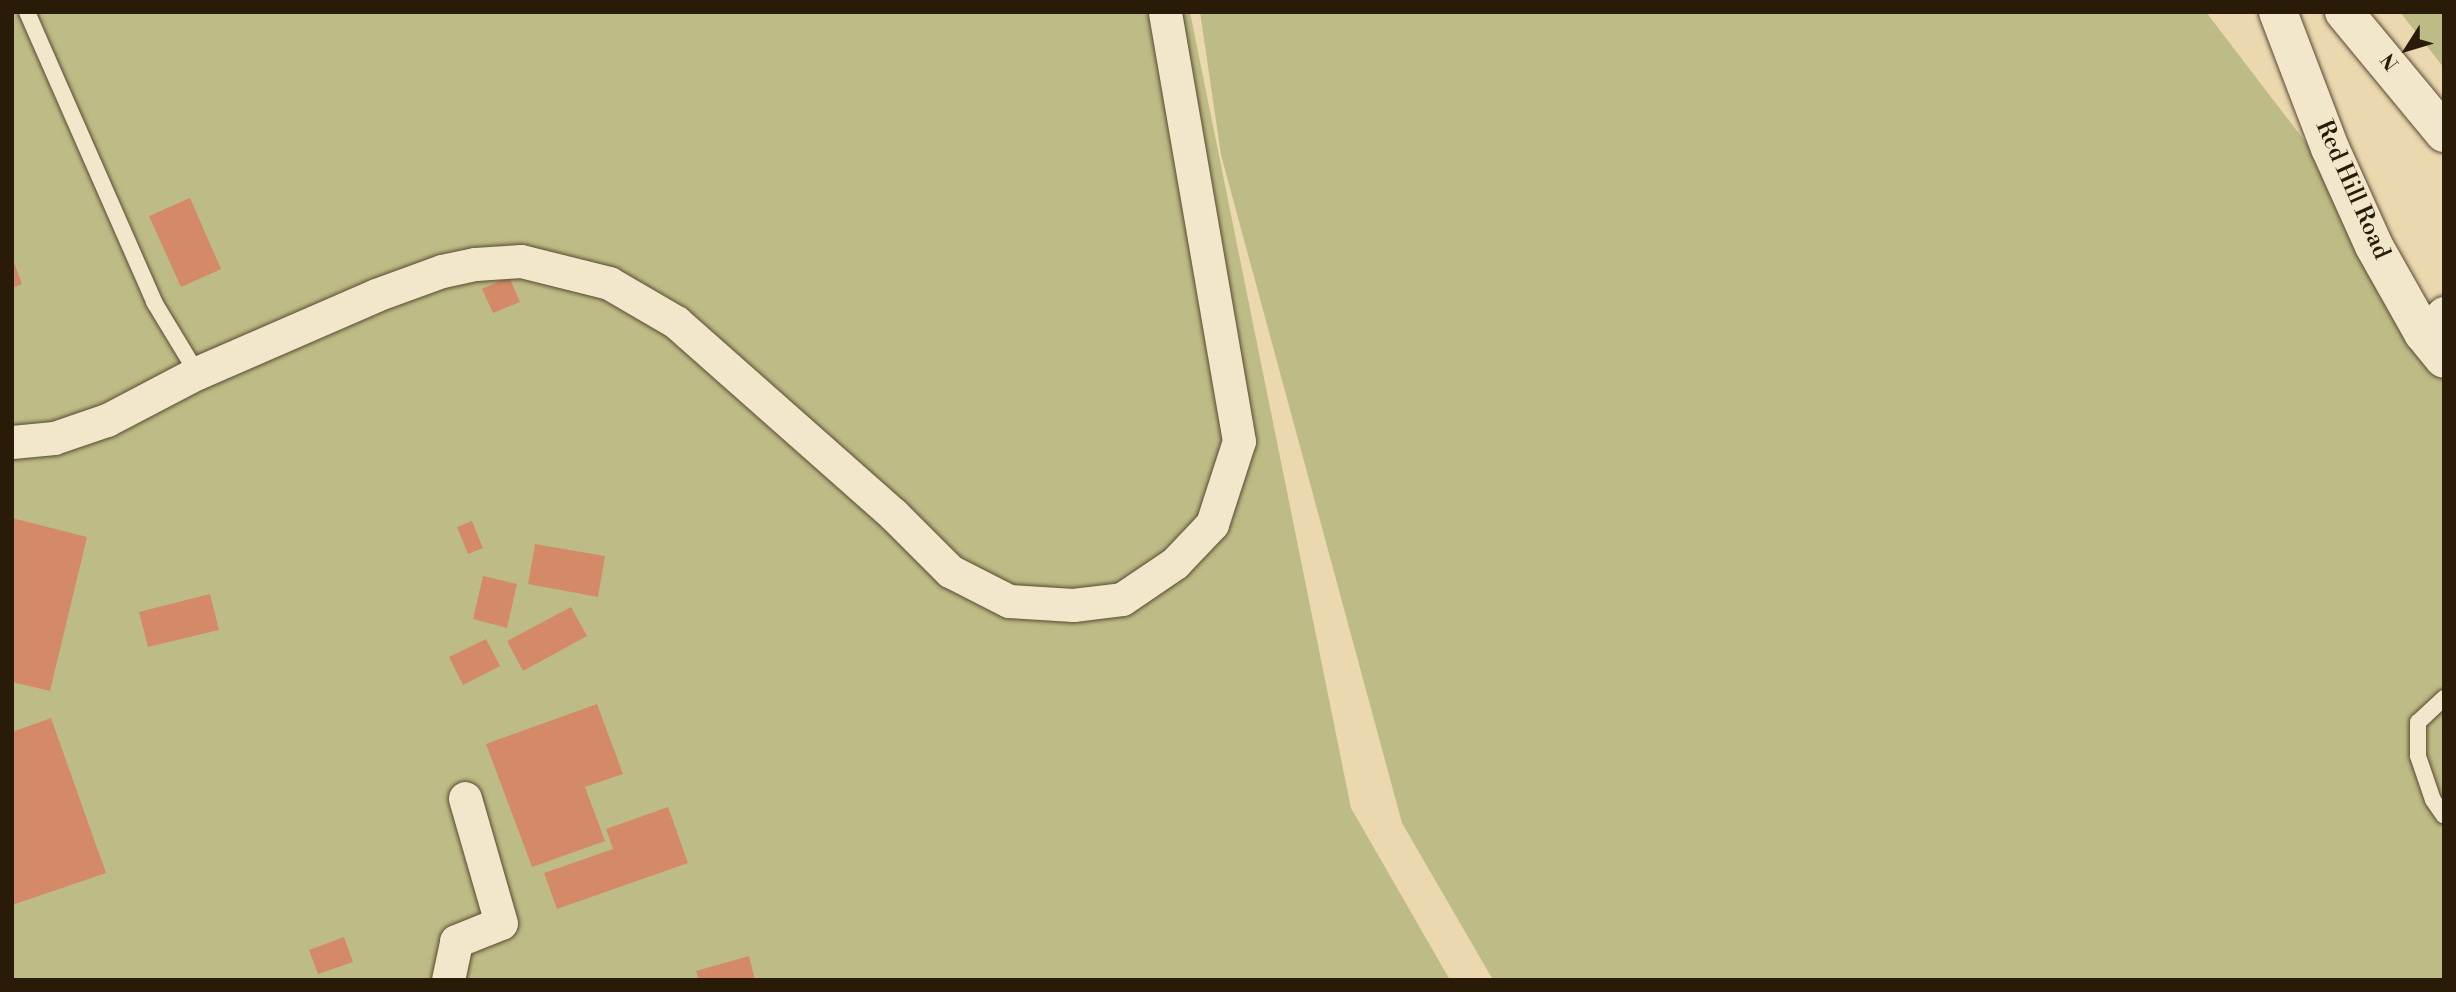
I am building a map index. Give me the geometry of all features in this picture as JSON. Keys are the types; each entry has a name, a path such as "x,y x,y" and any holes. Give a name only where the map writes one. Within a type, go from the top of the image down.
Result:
{"main road":[{"name":"Red Hill Road","path":"2278,12 2330,148 2369,234 2437,335"},
{"path":"2344,12 2444,133"}],"street":[{"path":"12,442 54,438 107,420 197,373 376,295 442,271 475,264 521,261 609,283 676,323 894,514 950,571 1009,601 1073,605 1122,599 1175,563 1212,524 1239,440 1165,12"},
{"path":"448,980 456,941 501,923 465,797"}],"lane":[{"path":"27,12 154,302 197,373"},
{"path":"2444,698 2418,722 2418,756 2433,800 2444,816"}],"shaded area":[{"path":"12,12 1190,12 1351,808 1450,980 12,980"},
{"path":"1200,12 2206,12 2444,323 2444,980 1493,980 1402,823 1221,155"},
{"path":"2400,12 2444,12 2444,68"}],"building":[{"path":"190,198 221,269 181,287 149,216"},
{"path":"12,257 22,284 12,288"},
{"path":"509,277 520,302 493,313 482,289"},
{"path":"12,518 87,537 50,691 12,682"},
{"path":"472,521 483,548 468,554 457,527"},
{"path":"535,544 605,556 598,597 528,584"},
{"path":"483,576 517,584 507,628 473,619"},
{"path":"210,594 219,630 148,647 139,612"},
{"path":"571,607 587,636 523,671 507,641"},
{"path":"486,639 500,666 463,685 449,657"},
{"path":"597,704 623,774 585,787 605,841 532,867 486,744"},
{"path":"51,718 106,873 12,905 12,732"},
{"path":"668,807 688,863 557,909 544,873 613,849 606,829"},
{"path":"344,937 353,962 318,974 309,950"},
{"path":"749,956 755,980 699,980 696,971"}]}
